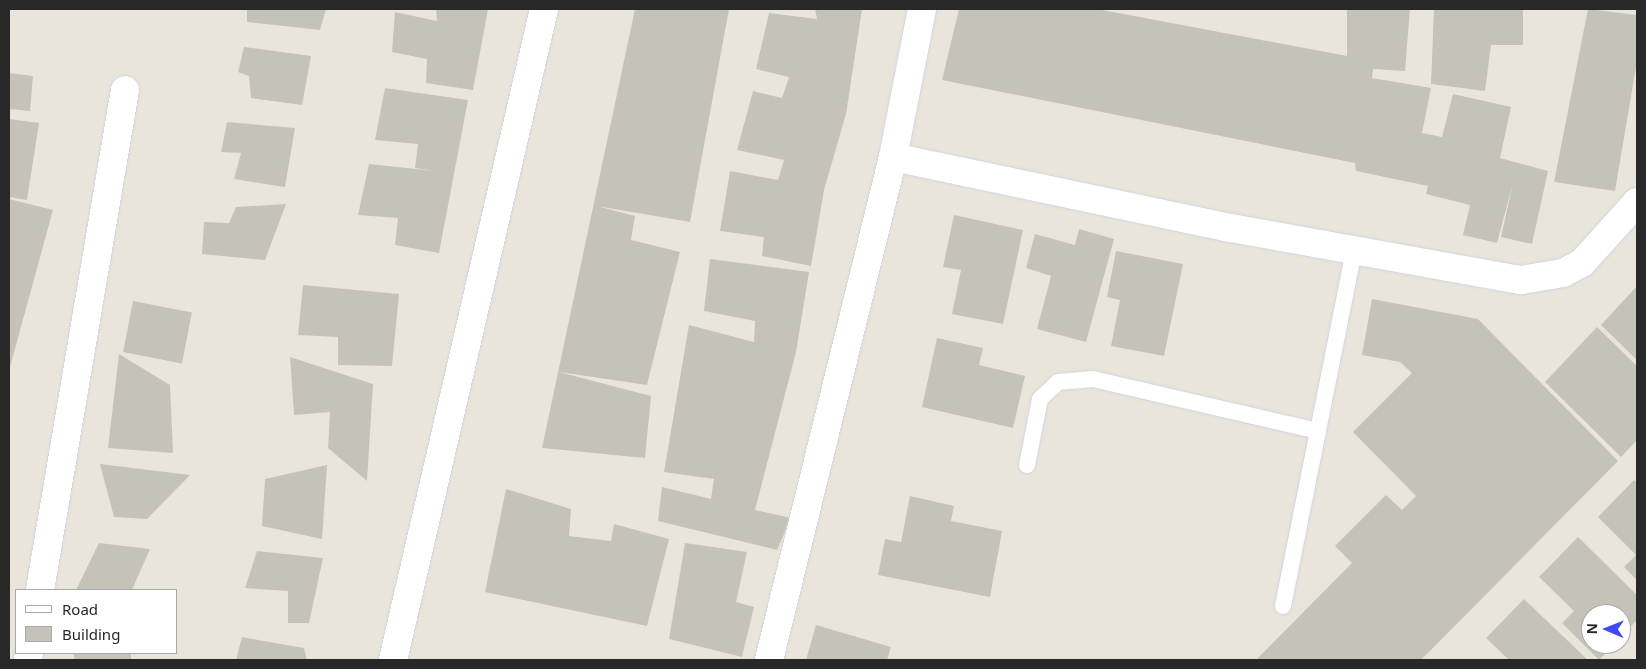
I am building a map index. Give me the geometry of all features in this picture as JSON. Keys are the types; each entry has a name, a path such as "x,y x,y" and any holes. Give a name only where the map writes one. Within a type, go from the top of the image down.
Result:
{"street":[{"path":"393,660 544,9"},
{"path":"769,660 893,157 922,9"},
{"path":"40,589 125,90"},
{"path":"893,157 1354,250 1521,280 1538,279 1582,263 1637,202"}],"lane":[{"path":"1283,606 1354,250"},
{"path":"1027,465 1040,399 1058,382 1093,379 1318,431"}],"building":[{"path":"247,9 326,9 320,30 247,22"},
{"path":"436,9 488,9 473,90 426,83 427,59 392,52 395,12 437,21"},
{"path":"635,9 729,9 690,222 597,206 635,216 631,240 680,252 647,385 559,372 651,396 645,458 542,448"},
{"path":"815,9 862,9 846,114 824,190 811,266 762,256 764,237 720,231 730,171 778,180 784,160 737,150 753,91 782,98 789,77 756,69 769,13 817,19"},
{"path":"959,9 1097,9 1347,56 1347,9 1410,9 1405,71 1373,69 1372,78 1431,88 1422,133 1442,137 1453,94 1511,107 1500,158 1548,171 1532,244 1501,237 1513,183 1497,243 1463,235 1470,205 1426,194 1428,186 1356,171 1355,163 942,80"},
{"path":"1434,9 1523,9 1523,45 1491,45 1485,91 1431,84"},
{"path":"1588,9 1637,15 1637,61 1615,191 1554,182"},
{"path":"244,47 311,56 302,105 251,98 249,76 238,72"},
{"path":"9,73 33,76 30,111 9,109"},
{"path":"385,88 468,100 439,253 395,245 398,218 358,215 369,164 435,171 415,168 418,144 375,140"},
{"path":"9,119 39,123 27,200 9,197"},
{"path":"227,122 295,128 285,187 234,179 241,153 221,152"},
{"path":"9,199 53,210 10,367 9,367"},
{"path":"286,204 265,260 202,254 204,222 229,223 236,207"},
{"path":"954,215 1023,230 1003,324 952,314 961,270 943,267"},
{"path":"1079,229 1114,239 1086,342 1037,329 1051,276 1026,268 1035,234 1075,245"},
{"path":"1116,251 1183,264 1164,356 1111,346 1120,300 1107,297"},
{"path":"710,259 809,272 796,352 755,510 791,518 777,550 658,521 662,487 711,499 714,479 664,472 689,325 754,342 755,321 704,311"},
{"path":"303,285 399,294 392,366 338,365 338,337 298,335"},
{"path":"1637,286 1637,360 1601,325"},
{"path":"1372,299 1478,319 1618,461 1421,660 1256,660 1352,563 1335,546 1386,495 1402,510 1416,496 1353,432 1412,373 1400,362 1362,355"},
{"path":"133,301 192,312 182,363 123,352"},
{"path":"1597,327 1637,366 1637,440 1621,457 1545,382"},
{"path":"937,338 983,348 979,365 1025,376 1013,428 922,407"},
{"path":"119,354 170,385 173,453 108,448"},
{"path":"290,357 373,384 367,481 328,448 330,412 294,415"},
{"path":"100,464 190,475 147,519 114,517"},
{"path":"327,465 322,539 262,526 265,479"},
{"path":"1634,480 1637,483 1637,580 1624,567 1636,555 1598,517"},
{"path":"506,489 571,509 569,536 611,541 614,524 669,539 647,626 485,592"},
{"path":"910,496 954,506 951,521 1002,531 990,597 878,575 885,539 901,542"},
{"path":"1578,537 1637,595 1637,620 1631,626 1631,604 1581,604 1581,642 1562,623 1574,611 1539,577"},
{"path":"99,543 150,549 132,589 76,589"},
{"path":"685,543 747,552 736,602 754,607 742,657 669,639"},
{"path":"257,551 323,558 309,623 288,623 288,591 245,588"},
{"path":"1524,599 1588,660 1509,660 1486,638"},
{"path":"816,625 891,647 887,660 806,660"},
{"path":"242,637 304,648 307,660 236,660"},
{"path":"74,654 131,654 131,660 74,660"},
{"path":"1593,654 1605,654 1599,660"}]}
